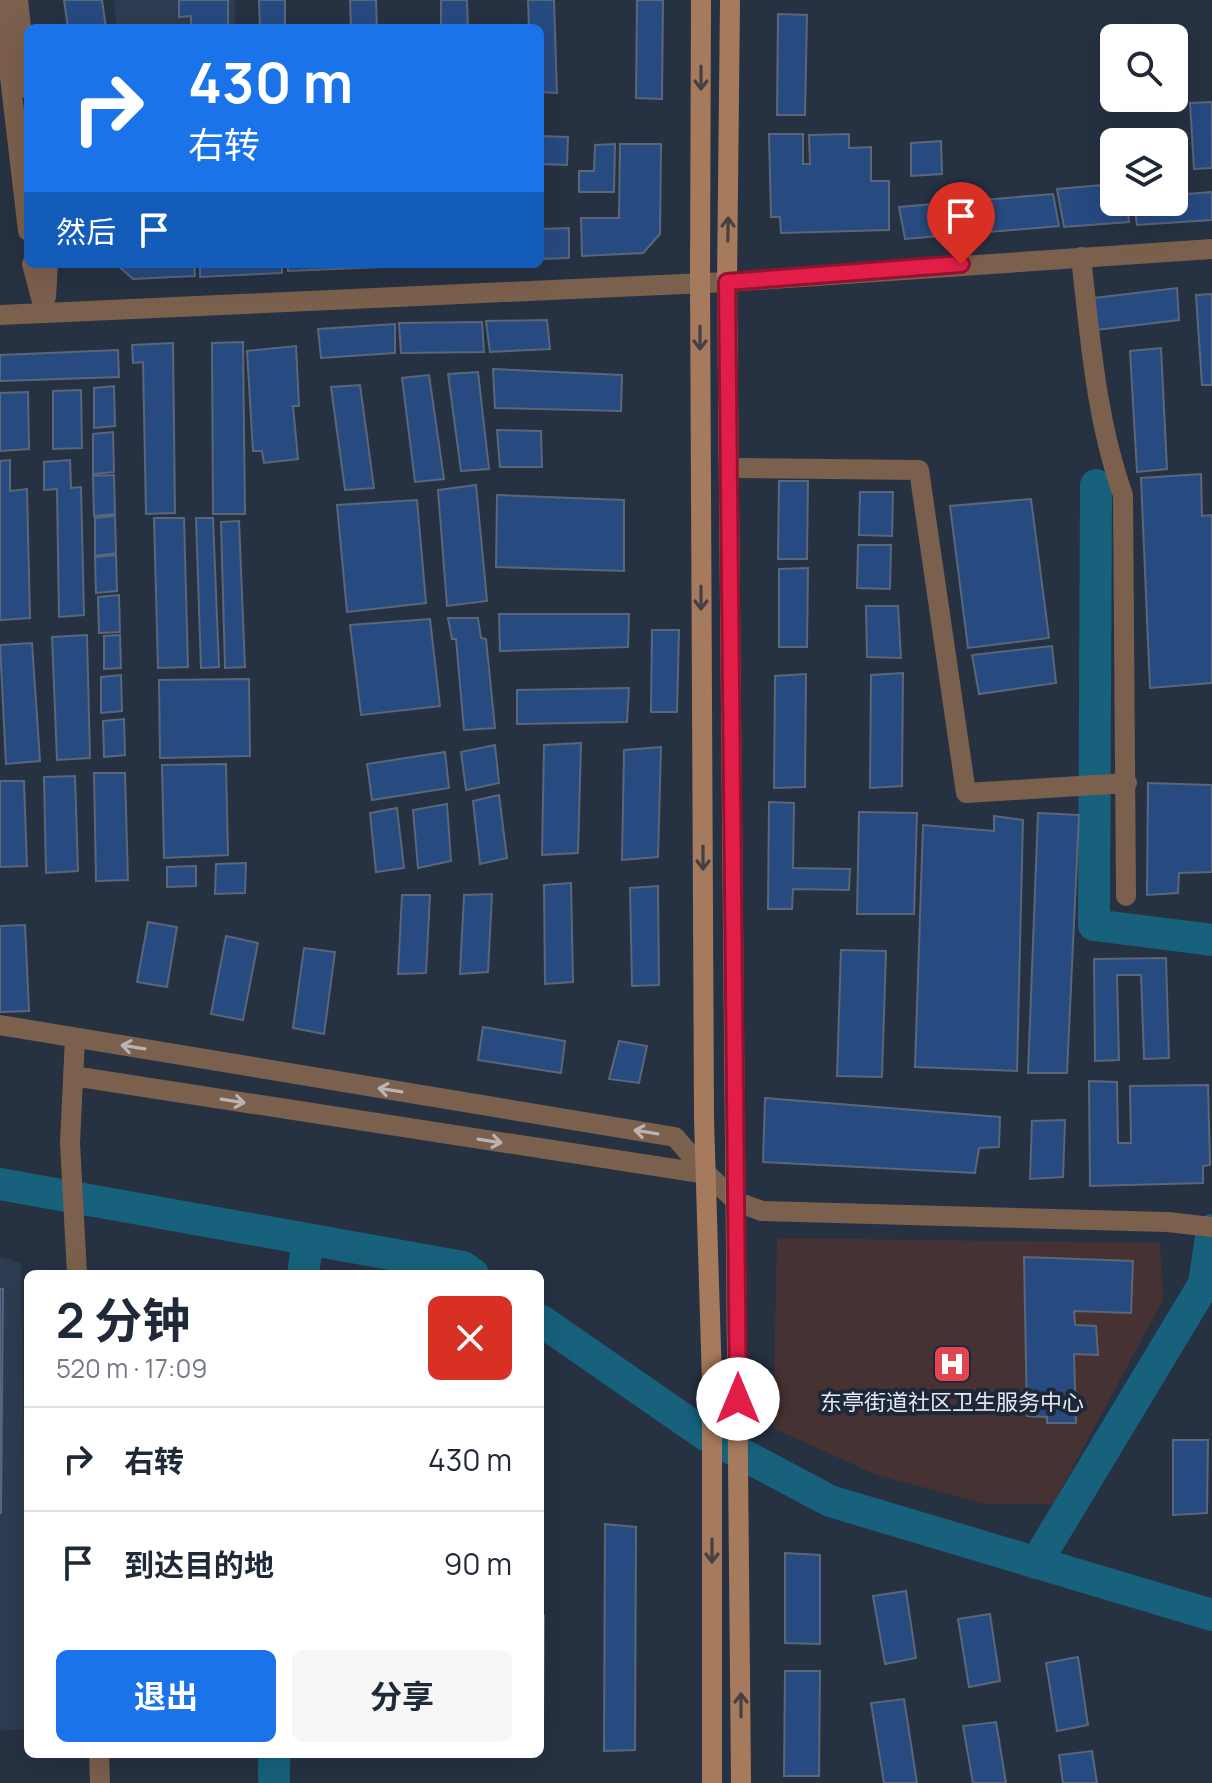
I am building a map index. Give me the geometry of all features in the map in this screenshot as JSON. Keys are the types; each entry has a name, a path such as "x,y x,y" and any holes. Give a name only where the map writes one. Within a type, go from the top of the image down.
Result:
{"main road":[{"path":"701,0 704,1119 712,1382 712,1783"},
{"path":"730,0 727,282 741,1783"}],"street":[{"path":"1,0 24,197"},
{"path":"18,0 24,53"},
{"path":"0,315 727,282 1212,249"},
{"path":"1081,257 1091,350 1107,441 1123,495 1126,896"},
{"path":"33,268 45,313"},
{"path":"45,313 48,268"},
{"path":"729,468 919,470 966,793 1126,783"},
{"path":"0,1025 675,1137 737,1202 762,1211 1168,1222 1212,1227"},
{"path":"75,1038 70,1143 77,1265"},
{"path":"73,1076 707,1174"},
{"path":"99,1758 100,1783"}],"shaded area":[{"path":"114,0 235,0 235,24 117,24"},
{"name":"东亭街道社区卫生服务中心","path":"777,1238 1160,1243 1163,1300 1053,1504 985,1504 877,1475 773,1428"},
{"path":"0,1257 21,1263 24,1729 0,1731"}],"building":[{"path":"64,0 102,0 105,24 67,24"},
{"path":"179,0 228,0 228,24 191,24 191,16 179,17"},
{"path":"259,0 285,0 285,24 260,24"},
{"path":"350,0 376,0 377,24 351,24"},
{"path":"441,0 467,0 468,24 441,24"},
{"path":"528,0 554,0 557,93 544,92 544,24 529,24"},
{"path":"637,0 663,0 662,99 636,98"},
{"path":"778,14 807,15 805,115 777,115"},
{"path":"1212,102 1212,168 1194,169 1190,103"},
{"path":"769,134 803,134 803,164 810,164 809,135 849,134 849,148 871,147 871,181 889,181 889,230 781,233 780,217 771,217"},
{"path":"544,136 568,137 567,165 544,164"},
{"path":"941,141 942,174 911,176 911,143"},
{"path":"615,144 614,192 579,192 579,171 594,171 595,145"},
{"path":"620,144 661,144 660,234 643,253 582,256 581,218 619,218"},
{"path":"1100,185 1100,216 1128,216 1129,222 1064,227 1057,189"},
{"path":"1212,192 1212,220 1137,225 1136,216 1188,216 1188,194"},
{"path":"1053,194 1059,226 905,239 899,207"},
{"path":"569,228 569,258 544,259 544,229"},
{"path":"121,268 194,268 195,276 133,279"},
{"path":"200,268 282,268 282,273 200,277"},
{"path":"288,268 359,268 288,271"},
{"path":"1177,288 1179,320 1088,331 1086,299"},
{"path":"1212,294 1212,385 1202,385 1196,295"},
{"path":"547,320 550,349 490,352 486,321"},
{"path":"482,322 484,352 401,353 399,323"},
{"path":"395,324 395,353 321,358 318,329"},
{"path":"243,342 245,514 213,514 212,343"},
{"path":"173,343 175,513 146,514 143,362 133,363 132,345"},
{"path":"296,346 299,406 293,406 298,459 264,463 262,451 253,451 247,351"},
{"path":"1161,348 1167,469 1137,472 1130,351"},
{"path":"118,350 119,377 0,381 0,355"},
{"path":"493,369 622,375 621,411 495,408"},
{"path":"478,372 489,469 461,471 448,374"},
{"path":"429,375 444,479 415,482 402,378"},
{"path":"360,385 374,488 345,490 331,387"},
{"path":"114,386 115,426 94,428 94,388"},
{"path":"81,390 82,448 53,449 53,391"},
{"path":"28,392 29,449 0,451 0,393"},
{"path":"497,430 541,431 542,467 500,467"},
{"path":"113,432 114,472 93,474 93,434"},
{"path":"10,460 10,491 27,489 30,618 0,620 0,461"},
{"path":"70,460 71,488 81,487 84,615 59,617 57,489 44,490 44,462"},
{"path":"1201,474 1202,516 1212,515 1212,683 1150,688 1141,478"},
{"path":"114,475 115,514 94,516 93,476"},
{"path":"779,481 808,481 807,559 778,559"},
{"path":"476,485 487,601 447,606 438,490"},
{"path":"860,492 893,492 892,536 859,535"},
{"path":"497,495 624,500 624,571 496,567"},
{"path":"1031,499 1049,638 968,648 950,506"},
{"path":"417,500 426,603 347,612 337,505"},
{"path":"115,516 116,553 95,556 95,518"},
{"path":"154,518 184,518 188,667 158,668"},
{"path":"196,518 213,518 219,667 201,668"},
{"path":"239,521 245,667 225,668 221,522"},
{"path":"858,545 891,545 890,589 857,588"},
{"path":"116,555 117,591 96,593 95,557"},
{"path":"808,568 807,647 779,647 779,569"},
{"path":"119,595 120,632 99,633 98,597"},
{"path":"866,606 898,606 901,658 867,657"},
{"path":"499,614 629,614 628,647 500,651"},
{"path":"448,618 478,618 481,638 486,639 495,728 464,730 456,639 452,639"},
{"path":"430,619 440,706 361,715 350,625"},
{"path":"652,630 679,630 677,712 651,712"},
{"path":"87,635 90,758 57,760 52,637"},
{"path":"120,635 121,668 104,669 104,636"},
{"path":"32,643 40,761 6,764 0,645"},
{"path":"1052,646 1056,683 979,694 972,655"},
{"path":"903,673 902,786 870,788 871,675"},
{"path":"806,674 805,787 774,788 775,676"},
{"path":"121,675 122,711 101,713 101,677"},
{"path":"249,679 250,756 160,758 159,680"},
{"path":"629,688 627,722 517,724 517,690"},
{"path":"124,719 125,755 104,757 103,721"},
{"path":"581,743 578,853 542,855 544,745"},
{"path":"495,745 499,783 466,790 461,752"},
{"path":"661,747 658,857 622,860 624,750"},
{"path":"445,752 449,788 372,800 367,764"},
{"path":"226,764 228,855 164,858 162,765"},
{"path":"94,773 125,773 128,880 96,881"},
{"path":"75,776 78,871 46,873 44,777"},
{"path":"0,781 24,781 27,866 0,867"},
{"path":"1148,783 1212,785 1212,872 1179,873 1178,893 1147,895"},
{"path":"499,795 507,858 480,864 473,801"},
{"path":"769,802 794,803 793,868 850,869 849,890 793,889 792,909 768,909"},
{"path":"447,804 451,861 418,868 413,810"},
{"path":"397,808 404,868 376,872 370,813"},
{"path":"859,812 917,813 914,914 857,914"},
{"path":"1038,813 1079,815 1067,1073 1028,1073"},
{"path":"994,816 1023,820 1017,1071 915,1067 923,825 994,831"},
{"path":"246,863 245,893 215,894 216,864"},
{"path":"196,866 196,886 167,887 167,867"},
{"path":"571,883 573,982 545,984 544,885"},
{"path":"658,886 659,985 632,986 630,888"},
{"path":"492,894 488,972 460,974 464,895"},
{"path":"402,895 430,895 426,973 398,974"},
{"path":"148,922 177,927 167,987 137,982"},
{"path":"25,925 29,1011 0,1012 0,926"},
{"path":"226,936 258,943 243,1020 211,1014"},
{"path":"304,948 335,952 324,1034 293,1028"},
{"path":"841,950 886,951 882,1077 837,1076"},
{"path":"1166,958 1169,1058 1144,1059 1141,975 1117,975 1119,1060 1095,1061 1094,959"},
{"path":"483,1027 565,1041 561,1073 478,1060"},
{"path":"619,1041 647,1046 639,1083 609,1079"},
{"path":"1089,1081 1117,1082 1118,1143 1131,1143 1130,1086 1208,1085 1210,1165 1203,1166 1203,1183 1090,1186"},
{"path":"765,1098 1000,1117 999,1147 979,1148 975,1173 763,1162"},
{"path":"1065,1120 1063,1177 1030,1179 1032,1121"},
{"path":"1024,1257 1133,1261 1131,1313 1074,1311 1075,1325 1096,1326 1098,1355 1074,1354 1076,1423 1047,1423 1047,1417 1027,1416"},
{"path":"0,1289 3,1289 1,1513 0,1513"},
{"path":"1173,1440 1208,1440 1207,1513 1173,1515"},
{"path":"605,1524 636,1527 635,1750 604,1751"},
{"path":"785,1553 820,1555 820,1644 785,1643"},
{"path":"906,1591 916,1658 885,1664 873,1596"},
{"path":"990,1614 1000,1681 969,1687 958,1619"},
{"path":"1078,1657 1088,1725 1057,1731 1046,1663"},
{"path":"785,1671 820,1671 819,1776 784,1776"},
{"path":"904,1699 917,1783 884,1783 871,1703"},
{"path":"996,1722 1006,1783 973,1783 963,1726"},
{"path":"1092,1751 1097,1783 1063,1783 1059,1755"}],"waterway":[{"path":"1096,485 1094,925 1212,940"},
{"path":"0,1184 467,1270"},
{"path":"1036,1563 1204,1284 1212,1230"},
{"path":"304,1270 308,1239"},
{"path":"544,1323 706,1435 830,1501 1212,1615"},
{"path":"274,1758 274,1779"}],"place":[{"name":"东亭街道社区卫生服务中心","path":"952,1364"}],"route":[{"path":"738,1399 727,282 961,264"}]}
